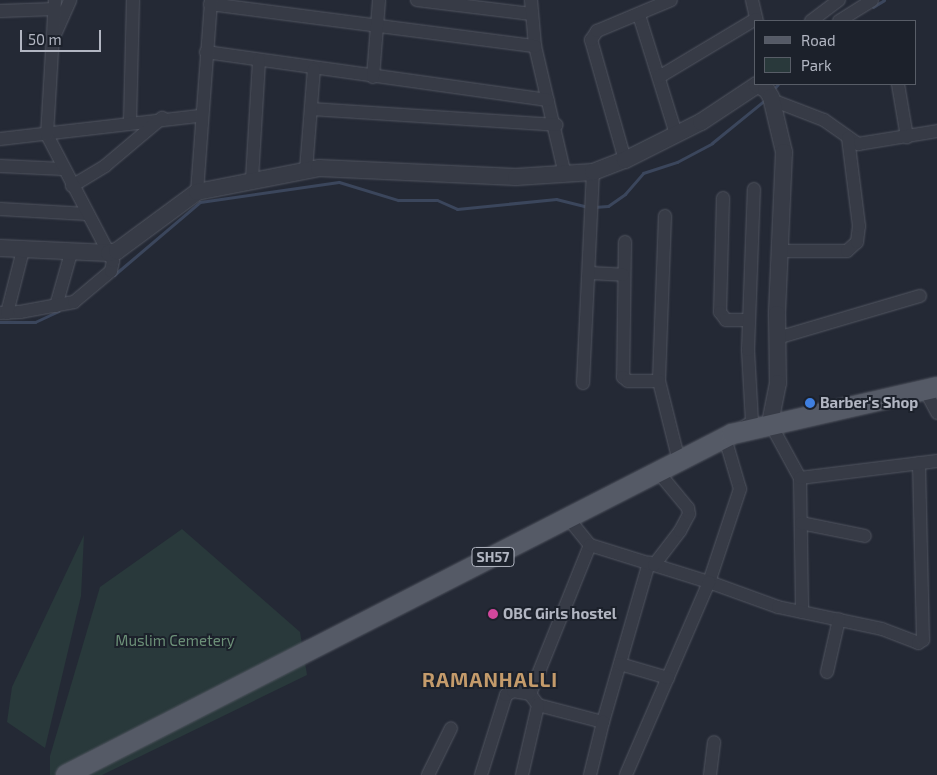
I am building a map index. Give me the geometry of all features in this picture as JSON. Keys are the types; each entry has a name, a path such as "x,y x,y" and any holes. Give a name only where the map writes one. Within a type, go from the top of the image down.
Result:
{"main road":[{"name":"SH57","path":"66,775 568,518 662,472 729,436 770,423 931,388"}],"street":[{"path":"53,41 70,0"},
{"path":"130,122 133,0"},
{"path":"373,77 379,0"},
{"path":"417,0 530,14"},
{"path":"531,0 530,14 535,46 556,125 565,175"},
{"path":"626,160 590,46 597,31 671,0"},
{"path":"752,0 757,20"},
{"path":"811,20 826,3 839,0"},
{"path":"841,20 872,0"},
{"path":"197,192 200,116 211,2 535,46"},
{"path":"0,11 55,4 47,135 72,186 114,261 111,271 74,302 3,313 23,250"},
{"path":"639,15 676,134"},
{"path":"658,77 754,22"},
{"path":"206,52 314,69 548,100"},
{"path":"252,179 259,60"},
{"path":"306,170 314,69"},
{"path":"898,85 907,137"},
{"path":"0,248 109,254 117,251 197,192 252,179 319,168 516,177 593,172 626,160 701,122 752,86 767,90 824,120 848,138 864,146 937,131"},
{"path":"767,90 784,152 776,338 778,383 770,423 800,478 802,612"},
{"path":"311,109 556,125"},
{"path":"0,139 47,135 162,118 200,116"},
{"path":"72,186 105,166 162,118"},
{"path":"780,251 846,251 856,242 859,226 848,138"},
{"path":"0,166 63,169"},
{"path":"583,383 590,273 593,172"},
{"path":"626,775 709,582 740,489 729,436 752,422 748,320 754,189"},
{"path":"723,198 720,312 726,320 748,320"},
{"path":"0,208 87,214"},
{"path":"590,775 620,664 652,564 680,531 688,514 688,508 662,472 679,461 659,381 665,216"},
{"path":"625,242 623,275 623,377 628,381 659,381"},
{"path":"56,306 70,253"},
{"path":"590,273 623,275"},
{"path":"776,338 920,296"},
{"path":"931,388 937,413"},
{"path":"800,478 937,461"},
{"path":"568,518 590,545 802,612 882,629 918,643 923,640 919,463"},
{"path":"801,523 865,536"},
{"path":"530,694 590,545"},
{"path":"828,672 839,619"},
{"path":"620,664 668,678"},
{"path":"482,775 506,695 513,691 530,694 538,705 603,722"},
{"path":"522,775 538,705"},
{"path":"428,775 451,728"},
{"path":"710,775 714,742"}],"green space":[{"name":"Muslim Cemetery","path":"182,529 300,632 307,675 102,775 50,775 50,756 100,587"},
{"path":"84,535 81,596 45,748 7,722 12,687"}],"waterway":[{"path":"873,7 884,0"},
{"path":"772,91 777,85"},
{"path":"594,207 608,206 625,194 643,173 677,162 712,143 765,100"},
{"path":"114,275 200,202 339,182 398,200 437,200 457,209 556,199 588,207"},
{"path":"0,322 35,322 59,311"}],"place":[{"name":"Barber's Shop","path":"810,403"},
{"name":"OBC Girls hostel","path":"493,614"}],"district":[{"name":"RAMANHALLI","path":"490,679"}]}
